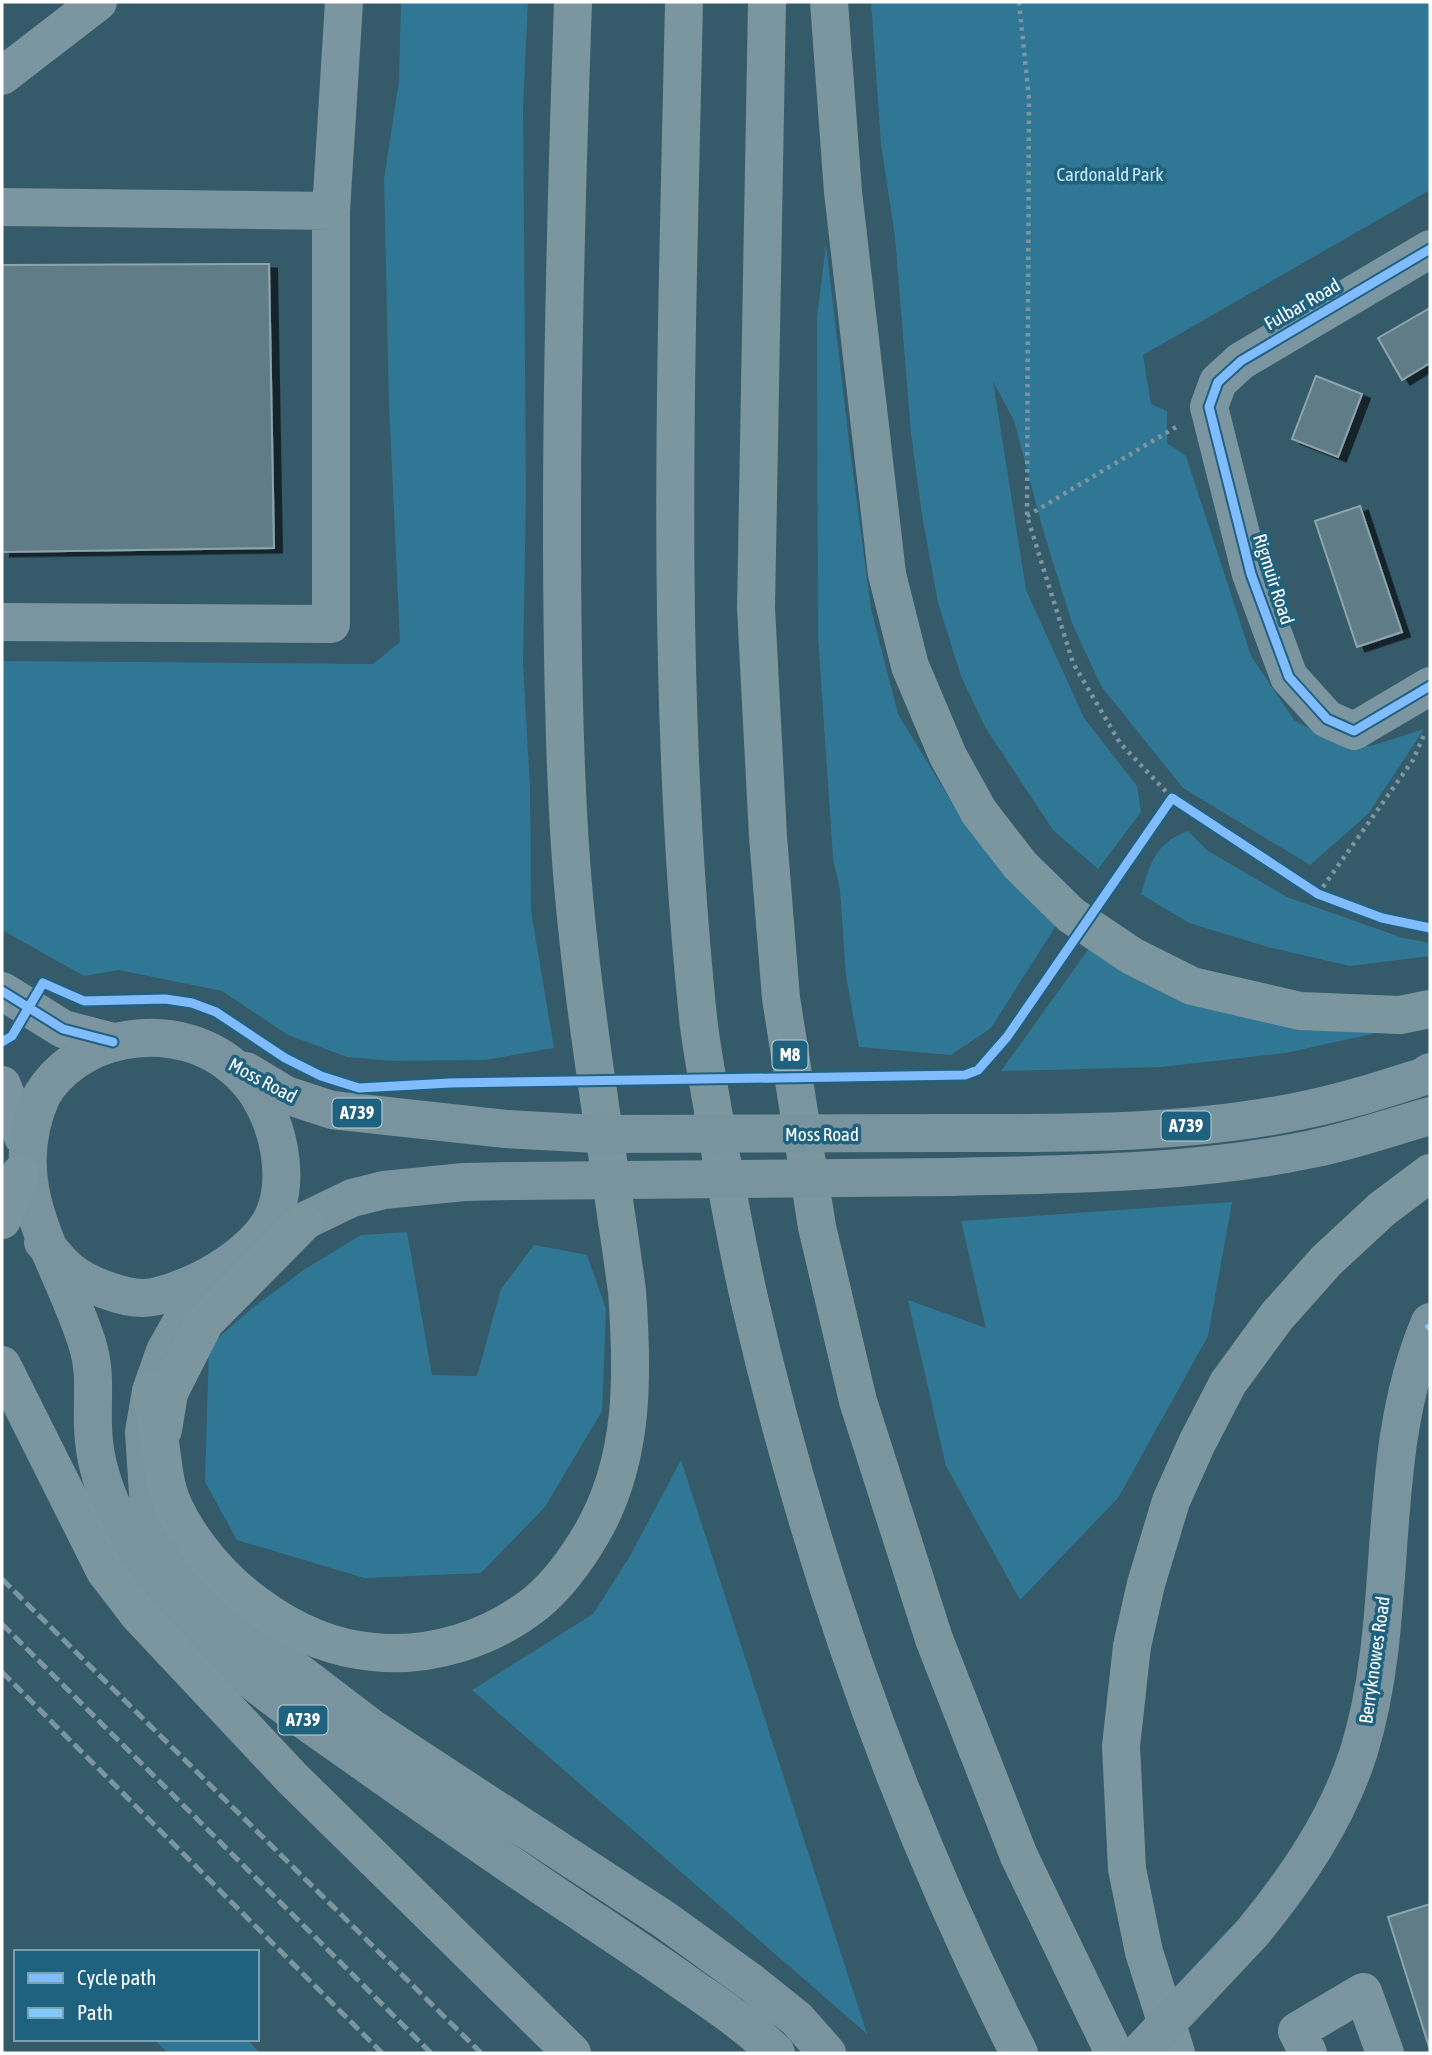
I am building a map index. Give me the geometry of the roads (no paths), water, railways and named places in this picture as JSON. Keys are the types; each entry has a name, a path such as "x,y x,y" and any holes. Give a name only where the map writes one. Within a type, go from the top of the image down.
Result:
{"highway":[{"path":"151,1391 164,1479 174,1509 196,1546 230,1583 285,1624 318,1638 372,1653 418,1652 452,1646 496,1629 537,1602 567,1569 593,1532 614,1485 626,1436 631,1354 627,1291 577,916 570,848 564,718 562,438 573,2"},
{"path":"684,2 674,480 676,667 681,820 699,1023 705,1061 731,1216 799,1496 850,1652 919,1836 1019,2053"},
{"name":"M8","path":"767,2 756,608 768,836 781,998 817,1227 858,1401 934,1639 1019,1856 1114,2053"},
{"path":"829,2 844,206 887,574 910,666 948,756 979,812 1020,865 1071,915 1132,956 1192,986 1300,1011 1400,1014 1430,1009"},
{"path":"2,1220 21,1156"},
{"path":"1176,2053 1144,1952 1127,1869 1121,1746 1132,1646 1146,1584 1171,1501 1228,1383 1277,1316 1326,1261 1382,1209 1430,1173"},
{"path":"160,1443 169,1393 205,1322 303,1223"},
{"path":"2,1365 105,1571 138,1614 292,1778 572,2053"}],"main road":[{"path":"140,1037 168,1038 195,1045 220,1057 251,1084 272,1119 278,1139 281,1180 275,1211 269,1225 249,1247 214,1273 181,1289 143,1298 104,1290 70,1271 43,1242 27,1209 21,1156 32,1111 46,1088 65,1068 88,1052 113,1042 140,1037"},
{"name":"Moss Road","path":"220,1057 285,1095 332,1110 506,1129 597,1134 1104,1133 1230,1122 1297,1112 1354,1098 1422,1077 1430,1072"},
{"name":"A739","path":"249,1247 352,1198 384,1190 464,1182 1112,1174 1205,1166 1313,1149 1430,1116"},
{"name":"A739","path":"43,1242 70,1298 93,1366 94,1445 110,1499 146,1567 170,1601 203,1639 301,1718 532,1880 680,1979 772,2049"},
{"name":"A739","path":"214,1273 165,1351 151,1391 144,1432 148,1494 171,1544 200,1585 226,1615 373,1729 664,1920 752,1983 797,2020 828,2053"},
{"name":"Berryknowes Road","path":"1139,2053 1252,1933 1303,1868 1331,1818 1359,1750 1372,1695 1379,1647 1396,1447 1410,1381 1430,1322"}],"street":[{"path":"2,76 98,2"},
{"path":"2,622 331,624 331,211 344,2"},
{"path":"2,206 331,211"},
{"name":"Fulbar Road","path":"1209,407 1218,382 1241,360 1430,249"},
{"name":"Rigmuir Road","path":"1209,407 1251,574 1289,677 1328,719 1354,731 1430,686"},
{"path":"2,991 63,1029 113,1042"},
{"path":"2,1085 21,1156"},
{"path":"1308,2053 1297,2031 1363,1992 1385,2053"}],"railway":[{"path":"2,1579 481,2053"},
{"path":"2,1624 431,2053"},
{"path":"2,1672 382,2053"}],"park label":[{"name":"Cardonald Park","path":"1110,174"}]}
